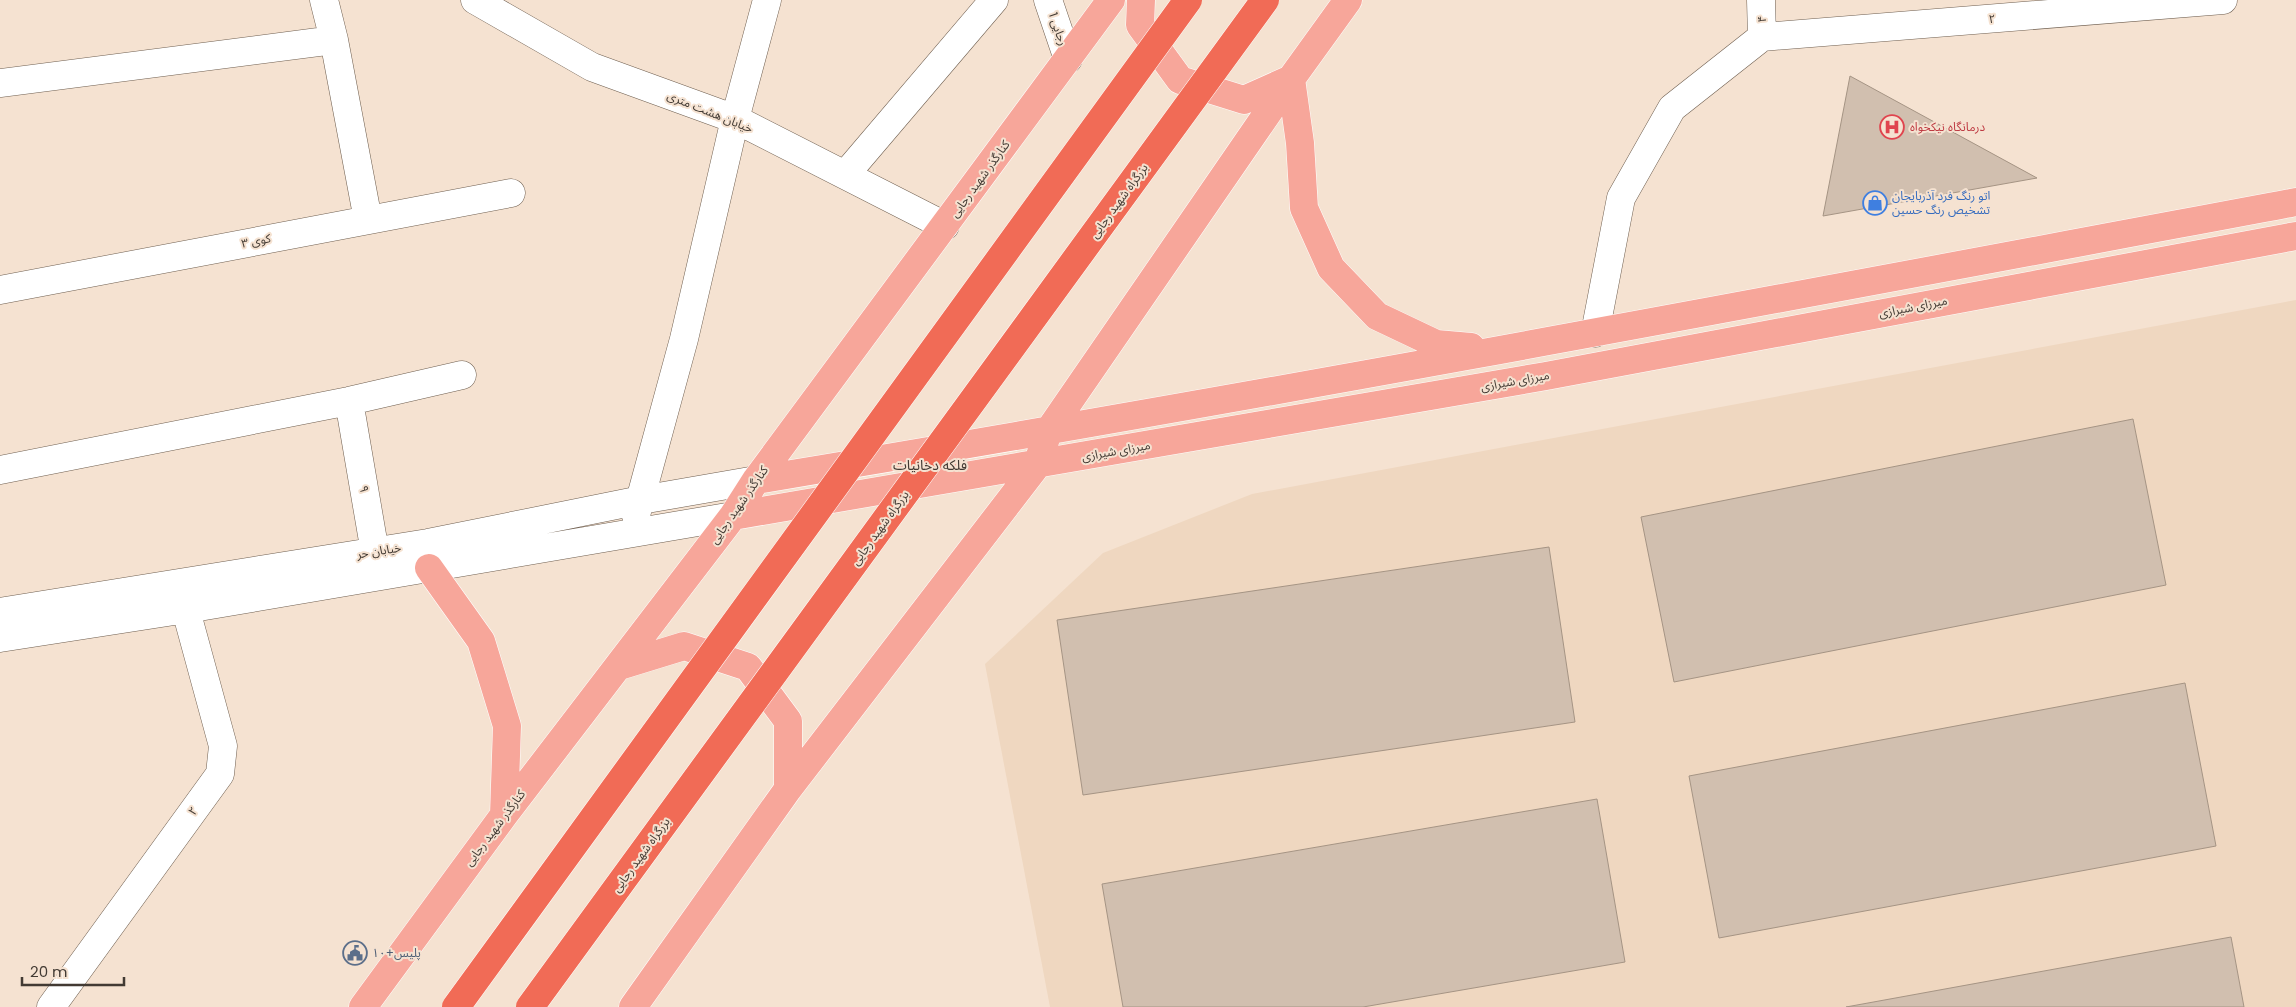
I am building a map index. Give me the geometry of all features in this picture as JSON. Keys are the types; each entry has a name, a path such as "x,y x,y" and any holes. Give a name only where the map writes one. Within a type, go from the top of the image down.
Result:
{"highway":[{"path":"456,1007 1188,0"},
{"name":"بزرگراه شهید رجایی","path":"530,1007 1265,0"}],"main road":[{"name":"کنارگذر شهید رجایی","path":"363,1007 504,815 732,516 756,480 1111,0"},
{"path":"1141,0 1140,25 1180,80 1244,100 1291,79"},
{"path":"633,1007 788,789 1037,465 1048,432 1291,79 1348,0"},
{"path":"1291,79 1300,143 1304,208 1331,268 1377,316 1436,344 1502,350"},
{"path":"756,480 1048,432 1595,333 2296,202"},
{"name":"میرزای شیرازی","path":"732,516 1546,376 2296,236"},
{"path":"429,568 481,640 507,726 504,815"},
{"path":"619,666 684,646 748,667 788,721 788,789"}],"street":[{"path":"324,0 334,40 368,220"},
{"name":"خیابان هشت متری","path":"475,0 592,67 735,119 945,226"},
{"path":"630,533 641,500 684,339 735,119 767,0"},
{"path":"846,175 994,0"},
{"name":"رجایی 1","path":"1048,0 1068,59"},
{"name":"۴","path":"1761,0 1762,37"},
{"name":"۲","path":"1762,37 2223,0"},
{"path":"1595,333 1621,198 1672,108 1762,37"},
{"path":"0,83 334,40"},
{"name":"کوی ۳","path":"0,290 512,193"},
{"path":"0,470 350,401 462,375"},
{"name":"۹","path":"350,401 377,564"},
{"name":"خیابان حر","path":"0,638 183,596 377,564 428,543 641,500 756,480"},
{"name":"خیابان حر","path":"377,564 429,568 732,516"},
{"name":"۲","path":"51,1007 220,774 223,746 183,596"},
{"name":"خیابان حر","path":"0,612 183,596"}],"shaded area":[{"path":"2296,300 2296,1007 1050,1007 985,664 1103,553 1252,494"}],"building":[{"name":"درمانگاه نیکخواه","path":"1850,76 2037,178 1823,216"},
{"path":"2133,419 2166,585 1674,682 1641,517"},
{"path":"1549,547 1575,722 1083,795 1057,620"},
{"path":"2185,683 2216,846 1719,938 1689,776"},
{"path":"1597,799 1625,962 1363,1007 1123,1007 1102,884"},
{"path":"2231,937 2244,1007 1846,1007"}],"place":[{"name":"درمانگاه نیکخواه","path":"1892,127"},
{"name":"اتو رنگ فرد آذربایجان تشخیص رنگ حسین","path":"1875,203"},
{"name":"پلیس+١٠","path":"355,953"}],"district":[{"name":"فلکه دخانیات","path":"930,465"}]}
